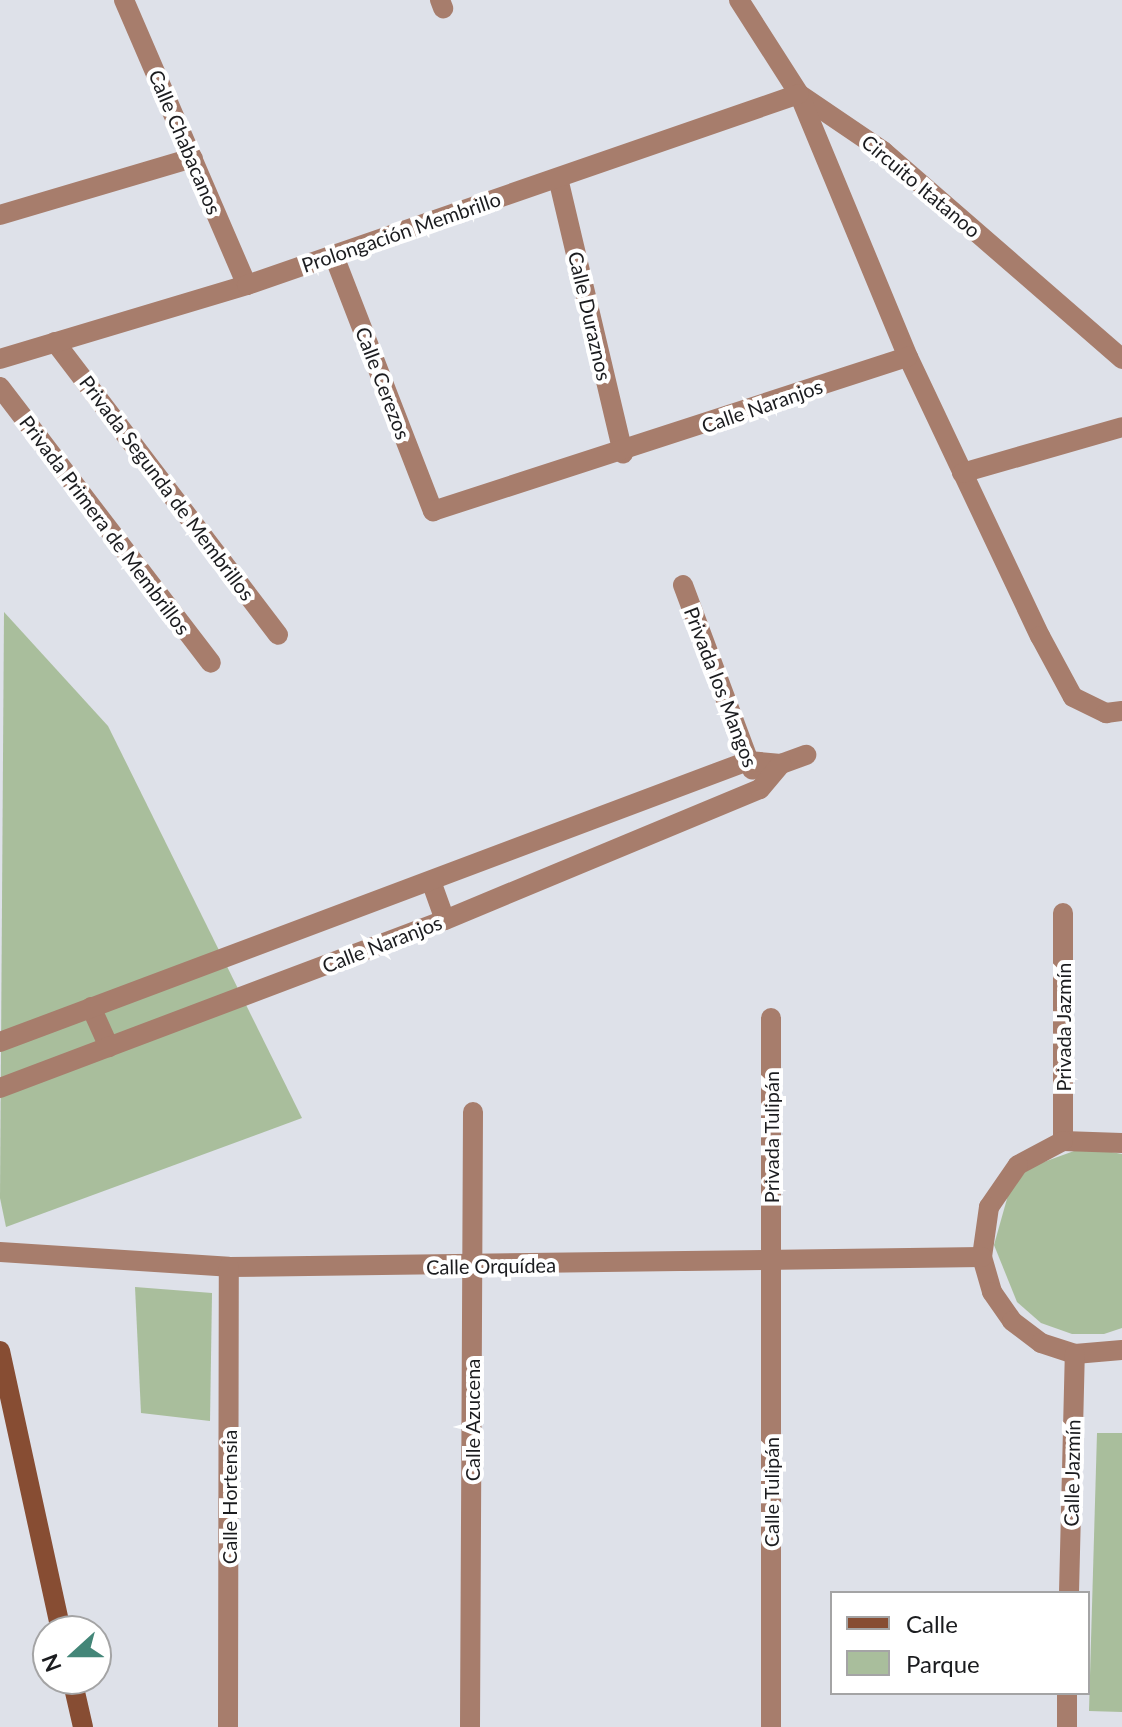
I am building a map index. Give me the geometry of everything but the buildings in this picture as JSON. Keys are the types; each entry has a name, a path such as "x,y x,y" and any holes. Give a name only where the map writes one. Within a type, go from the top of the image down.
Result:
{"main road":[{"path":"0,1351 58,1615"},
{"path":"76,1695 83,1727"}],"street":[{"name":"Calle Chabacanos","path":"124,0 247,285"},
{"name":"Circuito Itatanoo","path":"739,0 799,94 883,151 1122,359"},
{"path":"799,94 908,357 1073,697 1106,713 1122,711"},
{"name":"Prolongación Membrillo","path":"0,359 247,285 799,94"},
{"path":"0,215 193,158"},
{"name":"Calle Duraznos","path":"558,178 623,453"},
{"name":"Calle Cerezos","path":"334,256 433,511"},
{"name":"Privada Segunda de Membrillos","path":"55,342 278,635"},
{"name":"Calle Naranjos","path":"433,511 623,453 908,357"},
{"name":"Privada Primera de Membrillos","path":"0,387 211,663"},
{"path":"962,473 1122,427"},
{"name":"Privada los Mangos","path":"683,585 760,789"},
{"path":"748,761 781,764 806,755"},
{"name":"Calle Naranjos","path":"0,1042 748,761"},
{"path":"760,789 781,764"},
{"name":"Calle Naranjos","path":"0,1088 445,920 760,789"},
{"path":"431,881 445,920"},
{"name":"Privada Jazmín","path":"1063,913 1063,1141"},
{"path":"91,1007 109,1047"},
{"name":"Privada Tulipán","path":"771,1018 771,1257"},
{"name":"Calle Azucena","path":"470,1727 473,1112"},
{"path":"1122,1143 1063,1141 1018,1165 1001,1184 986,1219 982,1257 992,1292 1012,1321 1041,1343 1075,1354 1122,1350"},
{"name":"Calle Orquídea","path":"0,1252 229,1267 473,1267 771,1257 982,1257"},
{"name":"Calle Tulipán","path":"771,1257 771,1727"},
{"name":"Calle Hortensia","path":"228,1727 229,1267"},
{"name":"Calle Jazmín","path":"1069,1591 1075,1354"},
{"path":"1067,1695 1067,1727"}],"green space":[{"path":"4,612 108,726 302,1118 6,1227 0,1198"},
{"path":"1085,1147 1122,1154 1122,1328 1104,1334 1072,1334 1041,1323 1017,1302 994,1245 1010,1188 1030,1167"},
{"path":"135,1287 212,1293 210,1421 141,1413"},
{"path":"1097,1433 1122,1433 1122,1712 1089,1711"}]}
